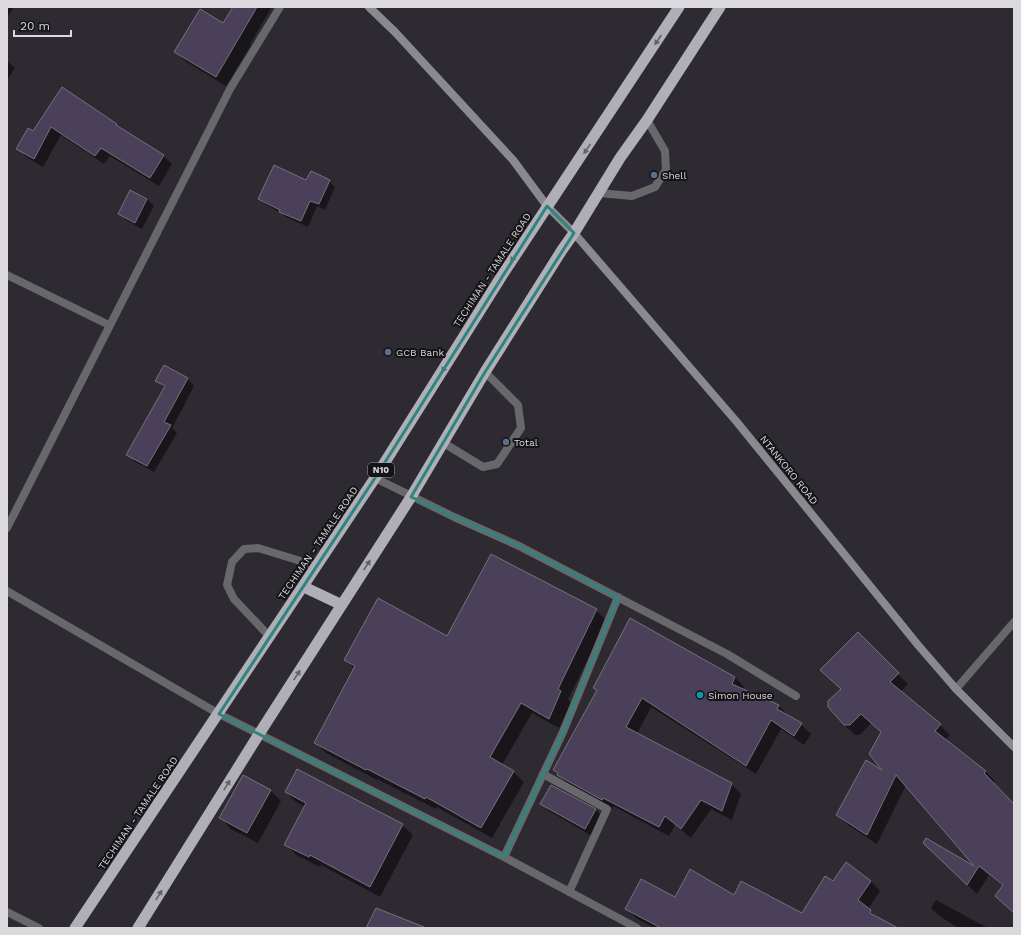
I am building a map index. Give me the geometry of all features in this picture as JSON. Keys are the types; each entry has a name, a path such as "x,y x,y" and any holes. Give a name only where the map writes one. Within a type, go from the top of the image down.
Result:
{"highway":[{"name":"TECHIMAN - TAMALE ROAD","path":"75,928 375,478 501,277 679,7"},
{"path":"138,928 259,734 411,497 442,442 485,372 620,158 647,120 720,7"},
{"path":"304,586 342,605"}],"main road":[{"name":"NTANKORO ROAD","path":"369,7 396,32 513,160 547,206 574,233 736,421 918,645 956,689 1014,747"}],"street":[{"path":"7,528 230,89 280,7"},
{"path":"599,192 632,196 655,187 666,170 665,151 647,120"},
{"path":"7,275 109,325"},
{"path":"442,442 483,467 497,464 521,428 518,405 485,372"},
{"path":"375,478 411,497 519,546 618,597 727,654 796,696"},
{"path":"270,637 234,599 227,585 232,562 244,549 258,548 317,566"},
{"path":"7,591 219,714 504,857 637,928"},
{"path":"504,857 563,732 618,597"},
{"path":"956,689 1014,622"},
{"path":"543,774 607,809 569,892"},
{"path":"7,912 39,928"}],"highlighted area":[{"path":"547,206 574,233 485,372 411,497 519,546 618,597 563,732 504,857 219,714 375,478"}],"building":[{"path":"233,7 257,7 216,77 174,52 200,9 223,23"},
{"path":"62,87 117,124 116,125 164,155 150,178 101,148 95,156 51,127 34,159 16,149 28,128 33,131"},
{"path":"274,165 306,180 311,171 330,180 319,204 310,201 301,221 279,212 280,210 258,199"},
{"path":"130,190 147,199 135,223 118,214"},
{"path":"164,365 188,378 164,422 171,425 147,466 126,455 165,386 155,381"},
{"path":"491,554 597,609 558,689 561,691 549,719 521,703 490,757 514,771 481,828 426,797 425,799 314,743 355,666 344,660 378,598 447,636"},
{"path":"630,618 735,677 732,684 779,705 777,709 802,723 794,736 771,720 746,766 642,698 626,727 732,783 722,811 701,800 681,829 665,816 659,827 603,798 602,800 557,775 558,773 553,770 597,690 593,688"},
{"path":"858,632 899,673 890,682 941,724 935,731 986,771 984,773 1014,804 1014,913 995,896 1003,885 979,866 967,885 923,843 926,838 974,866 896,775 867,835 836,815 866,760 882,770 869,754 881,732 861,714 850,725 844,725 828,707 828,701 841,689 820,670"},
{"path":"297,769 403,824 370,887 310,855 309,857 284,845 306,803 285,792"},
{"path":"243,775 271,790 247,833 219,818"},
{"path":"551,785 596,809 585,829 540,804"},
{"path":"846,862 871,881 858,900 871,910 870,913 898,928 661,928 625,909 641,879 675,897 690,869 734,895 741,881 802,913 825,876 833,881"},
{"path":"376,908 424,927 424,928 366,928"}],"place":[{"name":"Shell","path":"654,175"},
{"name":"GCB Bank","path":"388,352"},
{"name":"Total","path":"506,442"},
{"name":"Simon House","path":"700,695"}]}
